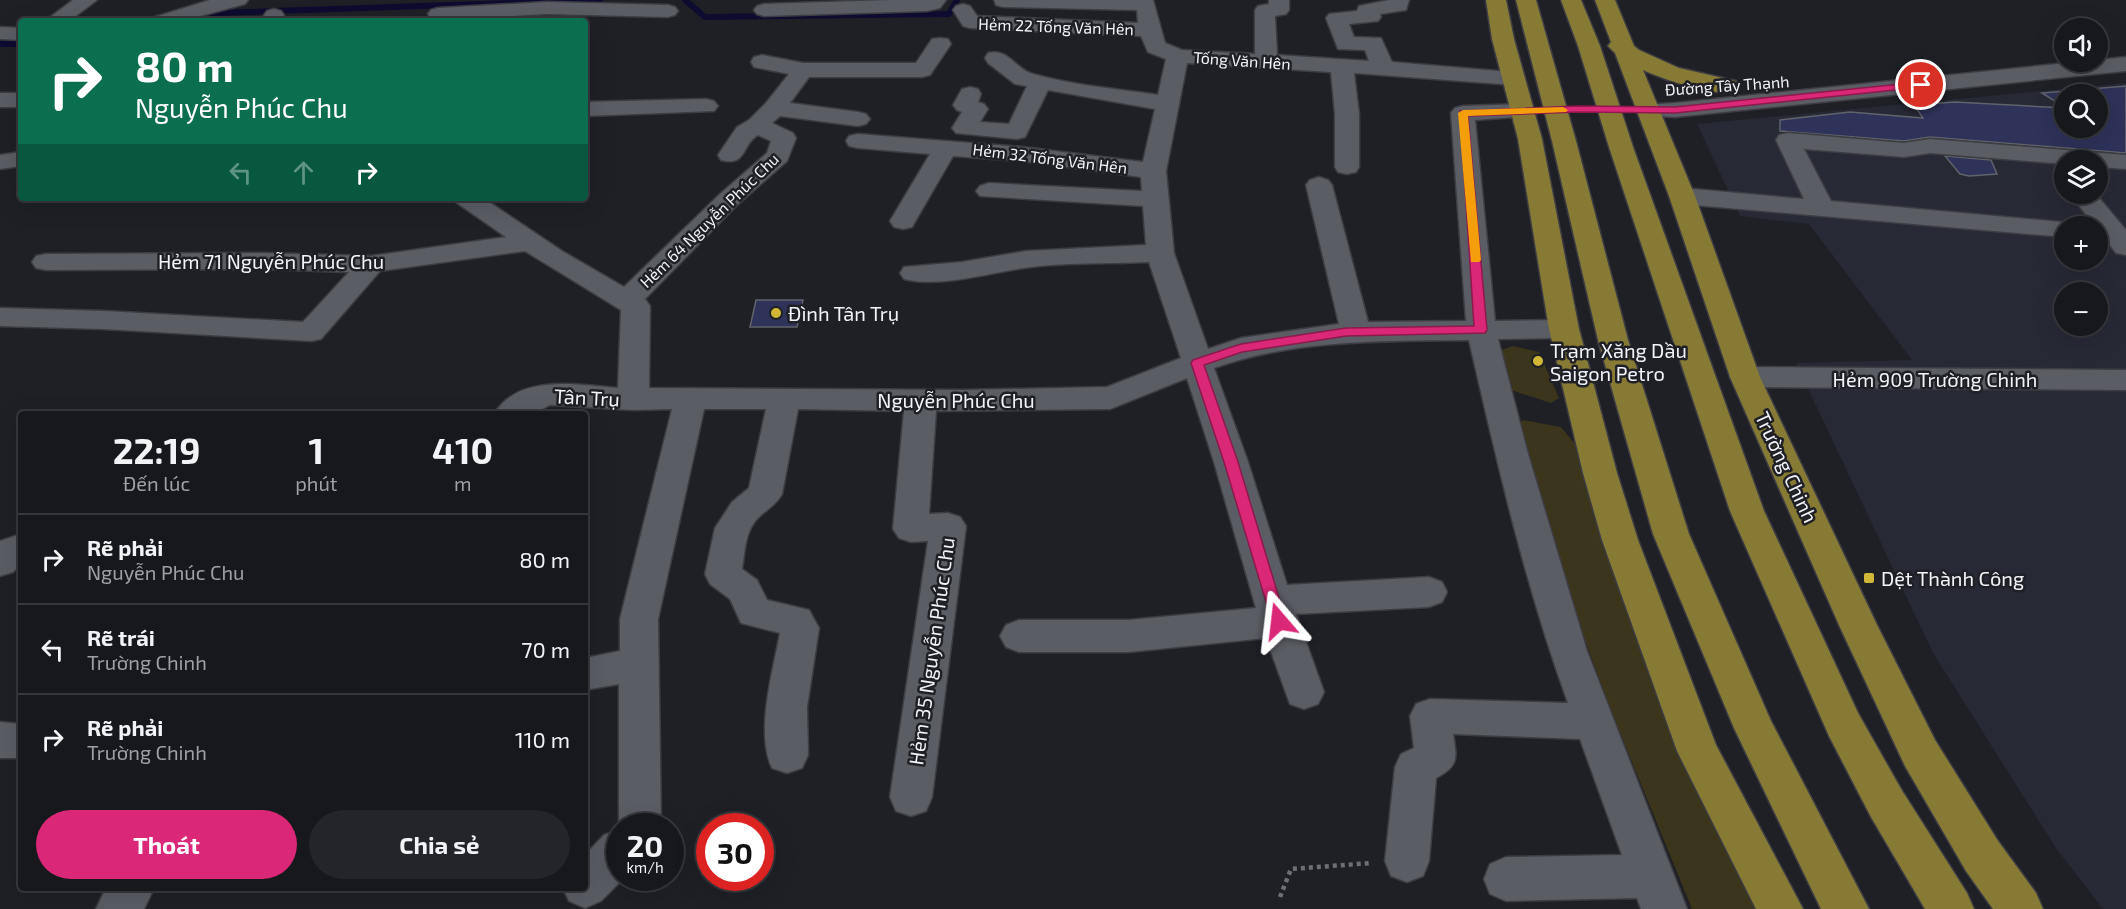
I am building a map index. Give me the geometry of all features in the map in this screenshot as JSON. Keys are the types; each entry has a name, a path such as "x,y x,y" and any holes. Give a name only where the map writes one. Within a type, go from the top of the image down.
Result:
{"main road":[{"path":"1496,0 1514,78"},
{"path":"1526,0 1694,362 1751,522 1843,724 1886,804 1951,909"},
{"name":"Trường Chinh","path":"1605,0 1682,196 1745,377 1858,625 1920,753 1982,856 2020,909"},
{"path":"1574,9 1589,46 1573,98 1613,340 1671,534 1754,728 1827,878 1846,909"},
{"path":"1574,9 1625,51 1674,76 1728,87"},
{"path":"1514,78 1573,98 1644,100"},
{"path":"1514,78 1573,98"},
{"path":"1573,98 1530,139 1564,329 1620,540 1655,638 1698,751 1780,909"}],"street":[{"path":"60,18 87,0"},
{"path":"172,18 238,0"},
{"path":"1266,62 1265,10 1279,10 1279,0"},
{"path":"1383,68 1373,43 1346,44 1336,18 1371,17 1366,10 1399,6 1399,0"},
{"path":"764,10 934,2 976,4"},
{"name":"Hẻm 22 Tống Văn Hên","path":"976,4 970,22 1150,30 1156,47 1178,56"},
{"path":"438,14 546,9 668,11"},
{"path":"0,33 18,34"},
{"path":"762,62 803,70 922,70 940,44"},
{"name":"Đường Tây Thạnh","path":"1644,100 1707,106 2119,55"},
{"name":"Tống Văn Hên","path":"1304,693 1276,611 1231,462 1160,253 1153,171 1178,56 1514,78"},
{"name":"Đường Tây Thạnh","path":"1644,100 1728,87 2054,57"},
{"path":"996,58 1023,78 1168,104"},
{"path":"1342,67 1347,114 1347,167"},
{"path":"730,155 745,132 766,117 803,70"},
{"path":"910,124 1017,132 1040,82"},
{"path":"964,128 976,110 964,105 970,94"},
{"path":"1506,879 1658,892 1568,651 1512,453 1481,330 1463,113 1573,98"},
{"path":"0,100 18,100"},
{"path":"588,109 706,106"},
{"name":"Hẻm 32 Tống Văn Hên","path":"766,117 858,130 946,147 1153,171"},
{"name":"Hẻm 64 Nguyễn Phúc Chu","path":"627,300 674,256 728,200 778,156 784,138 766,117"},
{"path":"1821,207 1788,140 1904,150 1930,146 2054,162"},
{"name":"Hẻm 32 Tống Văn Hên","path":"903,220 946,147"},
{"path":"2108,162 2126,162"},
{"path":"1319,185 1356,332"},
{"path":"989,191 1156,199"},
{"path":"1682,196 2054,228"},
{"path":"470,201 531,242 636,306 633,399"},
{"path":"2090,204 2113,238"},
{"name":"Hẻm 71 Nguyễn Phúc Chu","path":"46,262 262,261 371,264 531,242"},
{"path":"914,273 962,270 1026,259 1160,253"},
{"path":"0,317 104,320 310,332 371,264"},
{"name":"Nguyễn Phúc Chu","path":"633,399 921,401 1110,398 1241,348 1356,332 1564,329"},
{"name":"Hẻm 909 Trường Chinh","path":"1745,377 2126,380"},
{"name":"Tân Trụ","path":"514,411 525,403 546,394 633,399"},
{"path":"639,813 639,619 690,399"},
{"path":"784,400 765,494 748,505 732,526 723,574 744,590 754,612 796,621 800,628 787,707 787,755"},
{"name":"Hẻm 35 Nguyễn Phúc Chu","path":"911,797 948,526 911,529 921,401"},
{"path":"0,562 14,549 18,548"},
{"path":"1019,636 1129,636 1276,611 1429,592"},
{"path":"588,673 639,664"},
{"path":"1407,861 1416,767 1436,757 1430,716 1594,722"},
{"path":"588,883 606,864"},
{"path":"119,909 129,891"},
{"path":"575,909 576,895 580,891"}],"path":[{"path":"1280,897 1291,869 1407,861"}],"shaded area":[{"path":"2126,83 2126,909 2103,909 2056,848 1933,653 1796,363 1912,360 1809,224 1740,216 1697,124 2054,90 2054,138 2108,138 2108,85"},
{"path":"1513,346 1539,352 1559,398 1551,403 1511,390 1498,351"},
{"path":"1523,420 1561,427 1576,445 1679,739 1759,909 1692,909 1610,708 1559,569 1514,430"}],"building":[{"path":"2126,86 2126,153 1930,137 1904,141 1780,131 1780,120 1850,112 1923,118 1914,105 1955,102 2054,107 2054,138 2108,138 2108,88"},
{"path":"2054,92 2054,101 2042,93"},
{"path":"1945,156 1991,160 1997,174 1969,176 1960,174"},
{"name":"Đình Tân Trụ","path":"756,300 803,300 797,327 750,327"}],"waterway":[{"path":"208,18 219,13 600,0"},
{"path":"685,0 705,17 949,14 957,0"},
{"path":"0,44 18,44"}],"slow traffic":[{"path":"1475,260 1463,113 1563,110"}],"place":[{"name":"Đình Tân Trụ","path":"776,313"},
{"name":"Trạm Xăng Dầu Saigon Petro","path":"1538,361"},
{"name":"Dệt Thành Công","path":"1869,578"}],"route":[{"path":"1279,621 1231,462 1197,363 1241,348 1346,332 1481,330 1463,113 1578,109 1675,110 1921,85"}]}
